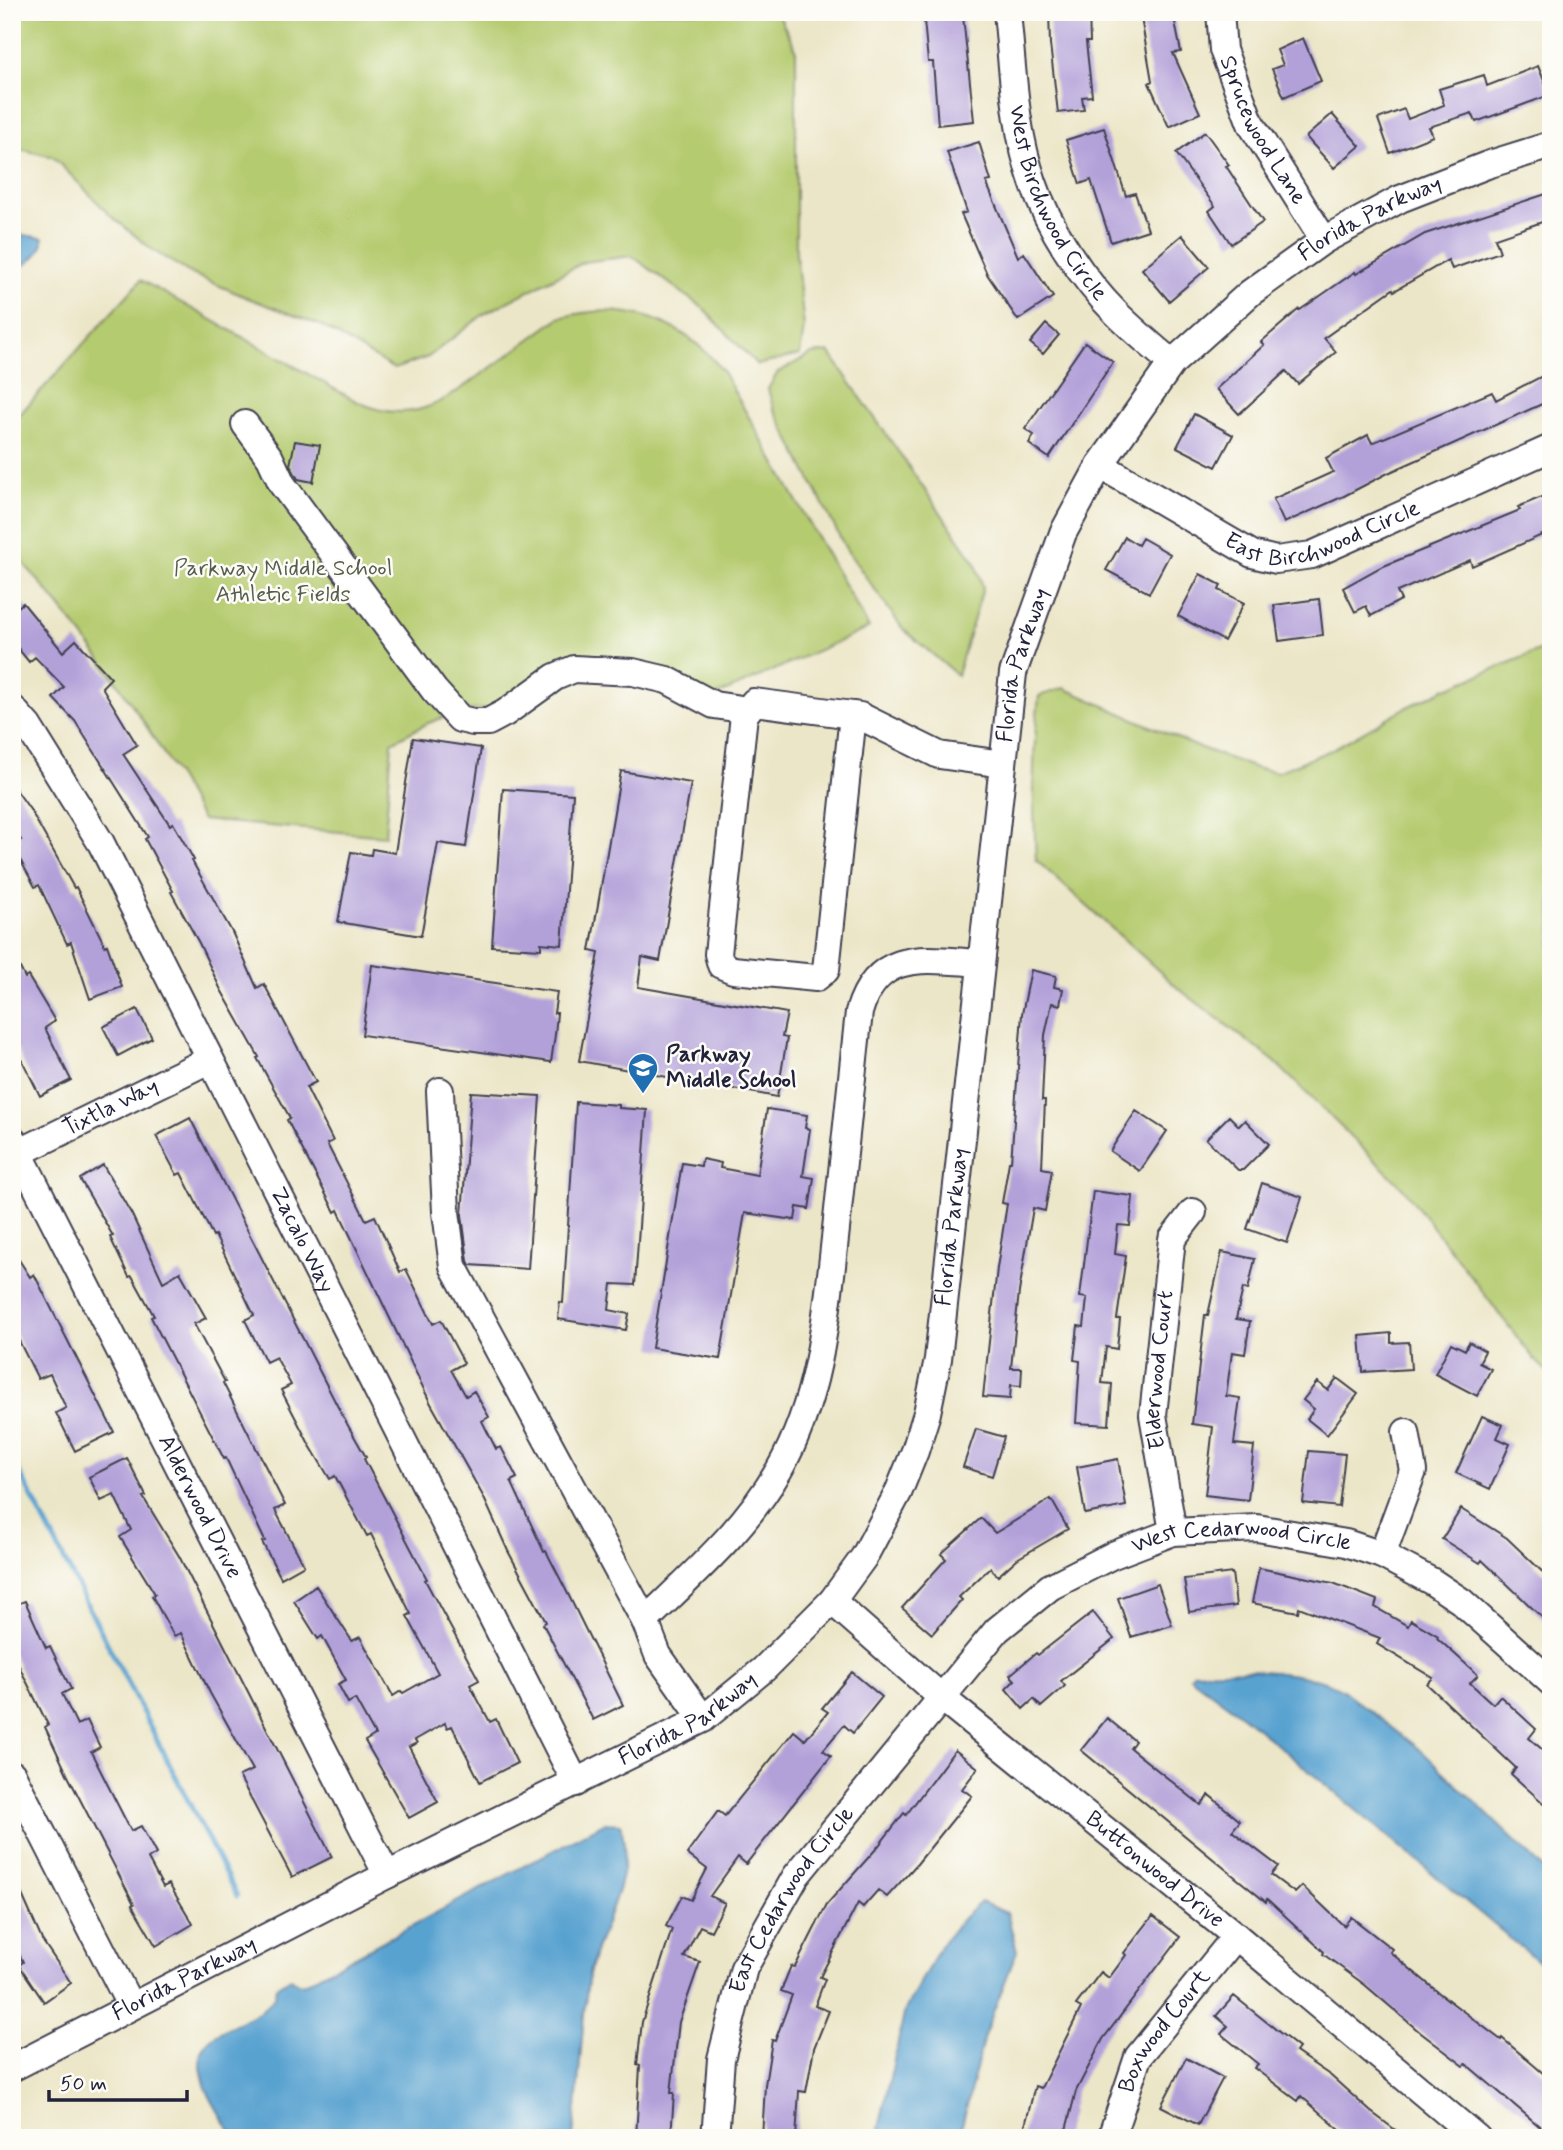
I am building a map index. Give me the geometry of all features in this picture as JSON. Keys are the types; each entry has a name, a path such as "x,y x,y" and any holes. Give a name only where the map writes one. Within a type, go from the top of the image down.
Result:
{"street":[{"name":"West Birchwood Circle","path":"1007,12 1019,126 1033,182 1048,215 1088,281 1115,312 1172,363"},
{"name":"Sprucewood Lane","path":"1220,12 1223,50 1251,124 1324,240"},
{"name":"Florida Parkway","path":"12,2068 387,1875 703,1719 764,1669 832,1601 864,1557 898,1493 927,1413 938,1359 1013,673 1063,533 1100,465 1172,363 1250,293 1324,240 1400,199 1487,165 1551,145"},
{"path":"245,424 270,458 282,484 434,690 460,719 488,722 555,677 574,669 633,672 667,680 714,705 748,710"},
{"name":"East Birchwood Circle","path":"1100,465 1227,541 1252,554 1276,560 1312,555 1551,448"},
{"path":"853,715 826,970 817,978 733,970 721,965 718,954 744,715 754,702 853,715 860,716 939,755 1003,764"},
{"name":"Zacalo Way","path":"12,708 28,726 101,843 576,1783"},
{"path":"645,1621 730,1537 779,1468 802,1421 814,1379 827,1314 859,1012 863,997 880,974 908,960 981,963"},
{"name":"Tixtla Way","path":"15,1150 209,1060"},
{"path":"440,1091 446,1212 453,1266 645,1621 658,1655 703,1719"},
{"name":"Alderwood Drive","path":"15,1150 387,1875"},
{"name":"Elderwood Court","path":"1173,1532 1153,1415 1172,1239 1194,1212"},
{"path":"1382,1555 1413,1471 1406,1432"},
{"name":"West Cedarwood Circle","path":"941,1697 997,1630 1050,1587 1113,1555 1173,1532 1256,1528 1346,1544 1382,1555 1431,1581 1461,1601 1551,1682"},
{"name":"Buttonwood Drive","path":"832,1601 941,1697 1236,1936 1477,2138"},
{"name":"East Cedarwood Circle","path":"715,2138 721,2059 744,1968 796,1876 941,1697"},
{"path":"12,1774 130,2005"},
{"name":"Boxwood Court","path":"1111,2138 1138,2057 1236,1936"}],"green space":[{"path":"12,12 777,12 796,49 796,254 804,327 800,355 757,365 703,308 632,256 584,262 484,314 428,357 394,369 320,325 192,274 154,251 111,216 53,157 12,147"},
{"name":"Parkway Middle School Athletic Fields","path":"141,280 358,402 396,412 428,407 443,400 559,318 605,311 649,318 669,326 688,337 722,370 869,628 713,697 571,664 503,708 460,711 426,724 392,742 385,836 202,820 115,679 65,613 12,550 12,423"},
{"path":"829,352 975,562 983,588 957,675 903,629 846,549 773,407 768,389 778,372 812,354"},
{"path":"1551,646 1551,1375 1534,1359 1403,1188 1274,1061 1179,989 1036,860 1034,778 1039,696 1064,688 1193,745 1255,768 1277,772 1329,751 1447,688"}],"water":[{"path":"12,233 43,238 43,244 37,254 12,275"},
{"path":"1251,1670 1310,1678 1343,1690 1424,1753 1551,1876 1551,1972 1245,1718 1190,1677 1194,1672"},
{"path":"604,1823 620,1824 624,1864 588,1981 573,2138 234,2138 211,2098 202,2072 200,2058 204,2046 212,2037 264,2008 272,1999 276,1987 291,1978 298,1984 305,1983"},
{"path":"981,1902 1007,1913 1017,1951 984,2036 959,2138 877,2138 905,2010 941,1945 963,1918"}],"building":[{"path":"1049,12 1089,12 1090,42 1086,42 1092,96 1082,97 1084,110 1058,113"},
{"path":"1140,12 1173,12 1181,52 1173,53 1200,113 1169,127 1149,83 1152,81"},
{"path":"963,16 974,121 938,125 933,62 928,62 924,20"},
{"path":"1303,38 1321,81 1284,97 1272,69 1283,65 1277,50"},
{"path":"1538,66 1550,95 1476,122 1472,113 1429,127 1433,136 1390,153 1378,119 1404,109 1408,119 1444,105 1439,89 1484,75 1487,86"},
{"path":"1332,114 1360,146 1334,168 1306,137"},
{"path":"1104,128 1126,196 1135,193 1148,230 1111,242 1091,180 1080,184 1066,140"},
{"path":"1205,132 1229,165 1226,166 1263,222 1231,244 1209,211 1215,206 1176,153"},
{"path":"979,142 991,181 986,182 1018,257 1024,253 1053,297 1018,320 987,274 961,214 967,212 947,152"},
{"path":"1546,194 1551,219 1495,238 1500,252 1452,269 1448,260 1394,291 1393,289 1324,338 1336,352 1298,384 1286,371 1239,414 1216,389 1264,345 1261,342 1299,309 1355,272 1356,274 1425,234"},
{"path":"1182,235 1209,267 1169,301 1142,269"},
{"path":"1046,324 1059,335 1043,354 1030,343"},
{"path":"1085,342 1113,362 1049,458 1029,444 1034,435 1025,429"},
{"path":"1546,374 1551,383 1551,400 1284,523 1273,499 1333,472 1326,458 1368,435 1372,443 1492,392 1496,400"},
{"path":"1194,414 1233,435 1216,467 1177,447"},
{"path":"295,441 320,445 313,482 298,479 290,465"},
{"path":"1551,493 1551,531 1472,566 1470,560 1397,592 1401,600 1371,616 1366,606 1355,612 1343,588 1379,568 1520,510 1518,507"},
{"path":"1125,537 1138,545 1142,538 1170,554 1149,593 1106,570"},
{"path":"1200,574 1221,585 1219,590 1244,603 1224,641 1178,616"},
{"path":"1319,599 1323,635 1279,641 1274,605"},
{"path":"23,603 63,652 76,640 111,678 102,687 137,745 123,754 170,825 173,823 232,932 257,988 264,984 316,1082 306,1087 333,1141 327,1144 366,1220 375,1216 400,1272 406,1269 433,1324 441,1320 464,1363 451,1370 466,1396 474,1391 489,1417 482,1421 496,1449 501,1447 517,1478 511,1481 544,1552 546,1551 623,1705 593,1720 543,1624 546,1622 508,1551 483,1496 430,1402 338,1210 335,1212 287,1120 290,1118 257,1058 259,1057 171,892 173,891 145,839 148,837 75,721 53,698 64,687 35,657 29,662 12,641 12,612"},
{"path":"413,738 481,748 466,847 438,843 421,936 338,922 351,852 371,855 372,849 395,853"},
{"path":"621,771 691,783 660,961 642,957 638,987 787,1013 782,1037 787,1038 777,1097 579,1061 599,953 590,951"},
{"path":"12,784 31,811 74,888 76,887 105,946 107,945 122,987 90,999 71,942 67,944 39,885 35,887 12,845 21,840 12,828"},
{"path":"503,789 573,794 562,945 541,943 541,949 492,946"},
{"path":"12,952 25,978 28,976 55,1021 45,1028 71,1080 40,1096 12,1040"},
{"path":"372,965 557,992 551,1062 362,1035"},
{"path":"1031,970 1056,976 1054,987 1063,989 1060,1005 1052,1003 1045,1035 1042,1168 1052,1170 1045,1211 1033,1208 1019,1292 1011,1368 1022,1368 1021,1386 1011,1385 1010,1399 983,1397 1007,1204 1002,1203 1011,1162 1022,1014"},
{"path":"137,1009 152,1038 118,1056 103,1027"},
{"path":"471,1092 540,1096 528,1269 470,1265 468,1261 462,1215"},
{"path":"576,1102 647,1110 635,1285 612,1284 609,1310 629,1314 626,1330 558,1319 560,1302 563,1303"},
{"path":"767,1109 807,1115 805,1128 810,1129 803,1176 814,1178 809,1209 797,1207 795,1220 745,1213 720,1359 652,1348 682,1163 701,1166 702,1159 721,1163 720,1168 757,1175"},
{"path":"1136,1111 1167,1131 1140,1171 1110,1151"},
{"path":"1229,1116 1239,1126 1245,1120 1269,1144 1243,1170 1238,1170 1206,1139"},
{"path":"190,1118 366,1457 364,1459 427,1579 425,1580 479,1680 470,1685 490,1722 496,1719 517,1763 480,1782 452,1726 447,1728 445,1723 415,1740 417,1743 409,1747 438,1802 409,1818 365,1741 375,1735 355,1699 348,1703 338,1684 346,1680 322,1636 318,1639 294,1601 316,1586 352,1641 360,1637 393,1696 438,1673 407,1616 411,1614 371,1534 367,1536 335,1476 330,1479 309,1444 281,1390 291,1385 276,1357 266,1362 245,1320 254,1315 215,1235 213,1236 181,1173 177,1175 156,1136"},
{"path":"103,1165 132,1215 163,1282 180,1272 206,1318 194,1324 285,1505 275,1510 304,1565 281,1578 262,1542 265,1541 226,1458 224,1459 151,1317 154,1316 132,1276 129,1277 110,1237 113,1236 80,1179"},
{"path":"1262,1183 1302,1197 1287,1243 1247,1229"},
{"path":"1093,1191 1133,1196 1130,1226 1118,1225 1115,1254 1126,1256 1117,1319 1120,1319 1117,1349 1106,1347 1102,1383 1112,1384 1109,1425 1076,1423 1080,1361 1074,1360 1078,1326 1084,1327 1087,1298 1080,1297"},
{"path":"12,1249 30,1277 34,1274 114,1432 75,1451 56,1413 66,1408 50,1374 38,1379 12,1327"},
{"path":"1222,1252 1255,1259 1248,1290 1243,1288 1236,1319 1250,1321 1245,1354 1232,1352 1226,1396 1240,1398 1234,1444 1254,1446 1248,1500 1205,1495 1213,1427 1192,1424 1205,1315 1208,1315"},
{"path":"1391,1333 1391,1343 1409,1342 1411,1369 1363,1372 1360,1336"},
{"path":"1469,1342 1485,1351 1479,1363 1491,1369 1477,1396 1435,1374 1451,1343 1465,1350"},
{"path":"1337,1378 1358,1394 1327,1435 1307,1419 1314,1409 1303,1400 1317,1382 1328,1390"},
{"path":"1482,1416 1503,1425 1497,1438 1510,1444 1490,1489 1456,1473"},
{"path":"976,1429 1004,1437 992,1476 963,1467"},
{"path":"1309,1451 1345,1454 1339,1507 1303,1503"},
{"path":"127,1458 146,1496 143,1497 179,1556 332,1857 292,1877 239,1776 253,1770 210,1693 181,1633 174,1636 152,1596 155,1594 120,1537 131,1530 114,1495 101,1501 89,1477"},
{"path":"1118,1459 1126,1506 1085,1514 1077,1467"},
{"path":"1051,1499 1068,1529 1017,1559 998,1576 990,1568 959,1597 962,1600 932,1634 902,1608 946,1559 941,1554 981,1518 995,1533"},
{"path":"1461,1509 1507,1538 1551,1580 1551,1626 1482,1560 1480,1563 1442,1539"},
{"path":"1259,1568 1333,1583 1377,1600 1375,1607 1408,1626 1411,1620 1438,1636 1437,1638 1478,1675 1470,1683 1493,1704 1500,1696 1536,1729 1529,1738 1551,1757 1551,1810 1511,1774 1516,1768 1427,1684 1433,1678 1377,1644 1380,1638 1299,1607 1298,1612 1252,1603"},
{"path":"1232,1573 1236,1606 1189,1612 1184,1579"},
{"path":"1158,1584 1172,1625 1131,1637 1118,1598"},
{"path":"25,1601 46,1648 50,1646 71,1689 62,1694 77,1725 87,1720 100,1747 91,1752 131,1831 141,1826 156,1854 148,1859 163,1887 169,1884 193,1924 156,1946 132,1905 134,1904 69,1778 45,1727 48,1725 12,1652 12,1606"},
{"path":"1093,1612 1114,1639 1061,1681 1065,1686 1041,1707 1034,1699 1023,1709 1006,1689 1015,1680 1010,1675"},
{"path":"852,1672 882,1697 853,1733 844,1725 823,1750 831,1756 746,1864 738,1857 710,1896 725,1903 711,1931 700,1926 684,1957 700,1962 679,2022 671,2093 674,2093 671,2138 636,2138 640,2066 637,2065 642,2022 672,1929 666,1926 682,1896 691,1900 707,1869 687,1854 718,1811 725,1816 794,1731 805,1740 828,1712 822,1708"},
{"path":"1107,1718 1135,1741 1130,1748 1201,1805 1209,1795 1240,1821 1232,1831 1278,1866 1271,1875 1295,1893 1302,1886 1344,1926 1351,1917 1392,1949 1390,1952 1439,1993 1501,2040 1502,2038 1551,2080 1551,2136 1466,2064 1464,2066 1421,2033 1365,1985 1323,1954 1324,1952 1267,1899 1266,1902 1081,1750"},
{"path":"955,1750 978,1768 962,1789 972,1796 887,1897 878,1890 863,1907 858,1903 820,1977 825,1979 815,2006 829,2011 814,2048 806,2092 799,2091 796,2138 762,2138 765,2085 772,2040 775,2041 792,1995 781,1991 791,1966 795,1967 827,1904 904,1813 906,1815"},
{"path":"12,1872 42,1940 71,1983 44,2002 19,1965 23,1962 12,1939"},
{"path":"1153,1916 1180,1937 1103,2039 1076,2091 1064,2138 1022,2138 1035,2086 1041,2088 1081,2008 1076,2005 1101,1972 1109,1978 1126,1955 1124,1953"},
{"path":"1234,1996 1299,2048 1296,2052 1331,2076 1370,2111 1406,2138 1349,2138 1301,2096 1298,2101 1254,2068 1258,2064 1221,2034 1228,2026 1216,2016"},
{"path":"1186,2058 1223,2078 1198,2125 1161,2106"}],"waterway":[{"path":"12,1458 237,1896"}],"place":[{"name":"Parkway Middle School","path":"643,1095"}]}
